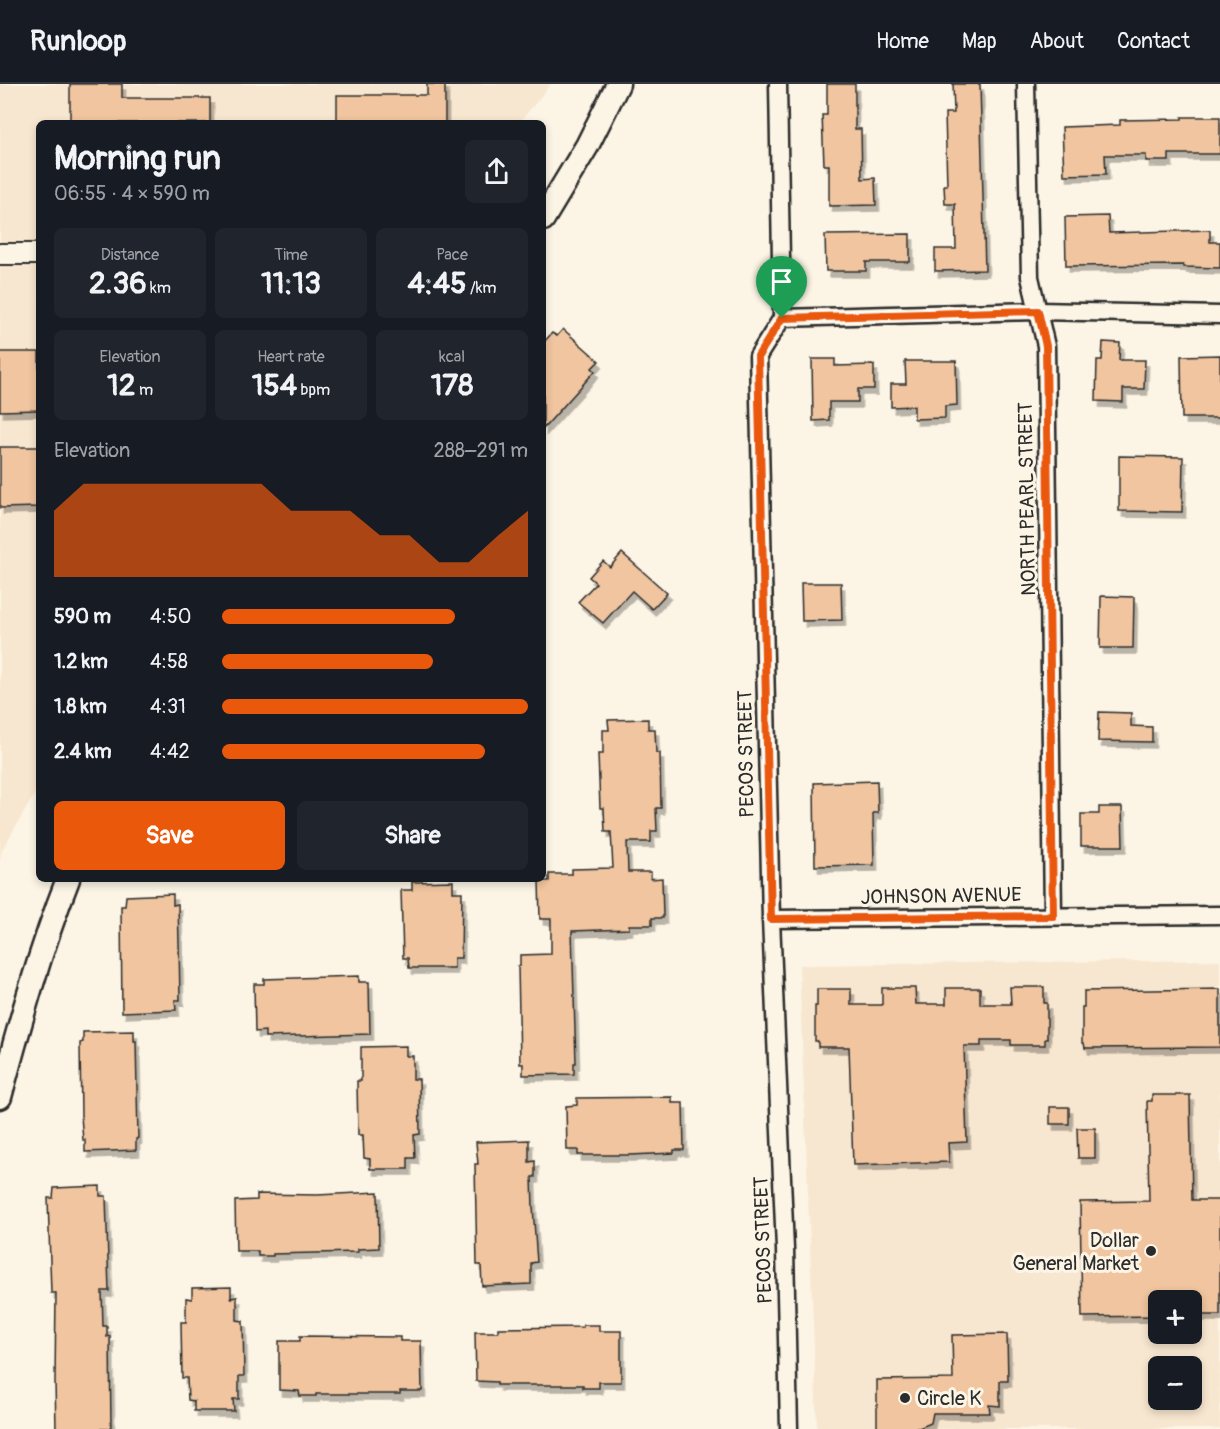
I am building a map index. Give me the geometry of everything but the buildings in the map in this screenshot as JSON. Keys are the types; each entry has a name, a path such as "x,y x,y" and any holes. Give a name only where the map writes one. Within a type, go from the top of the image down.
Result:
{"main road":[{"path":"546,214 584,152 618,84"},
{"path":"0,1097 25,1001 49,927 67,882"}],"street":[{"path":"778,84 782,318 1038,311 1220,315"},
{"name":"NORTH PEARL STREET","path":"1026,84 1030,277 1046,346 1053,916"},
{"path":"0,254 36,254"},
{"name":"PECOS STREET","path":"782,318 758,356 771,919 785,1249 789,1429"},
{"name":"JOHNSON AVENUE","path":"771,919 1220,915"}],"shaded area":[{"path":"0,84 551,84 521,120 36,120 36,792 2,850 0,861"},
{"path":"1220,960 1220,1429 817,1429 799,965"}],"place":[{"name":"Dollar General Market","path":"1151,1251"},
{"name":"Circle K","path":"905,1398"}],"route":[{"path":"1038,311 1046,346 1053,916 771,919 758,356 782,318 1038,311"}]}
